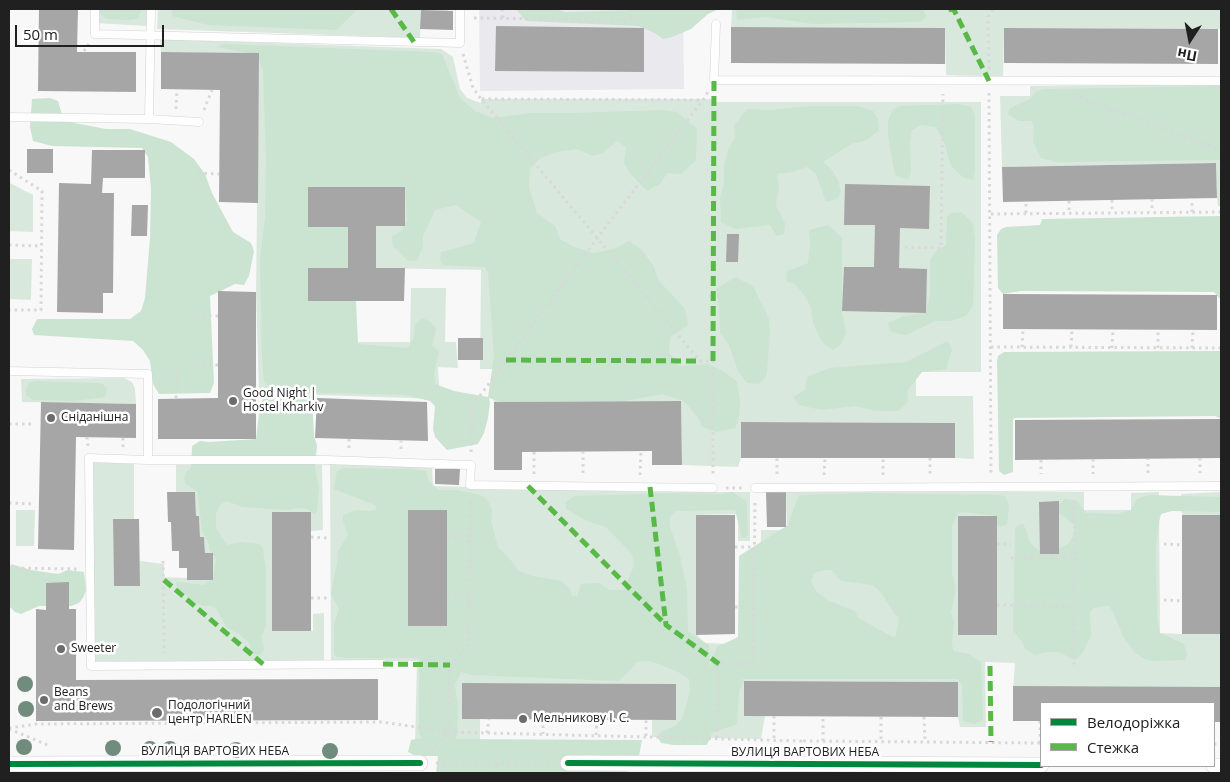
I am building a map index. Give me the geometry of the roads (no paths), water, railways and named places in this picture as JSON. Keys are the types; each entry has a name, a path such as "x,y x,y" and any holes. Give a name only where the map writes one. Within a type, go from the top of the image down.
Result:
{"street":[{"name":"ВУЛИЦЯ ВАРТОВИХ НЕБА","path":"568,763 699,768 806,764 1040,765"},
{"name":"ВУЛИЦЯ ВАРТОВИХ НЕБА","path":"9,764 93,769 420,768"}],"lane":[{"path":"95,9 95,34 460,43 460,9"},
{"path":"148,119 151,9"},
{"path":"716,24 714,80 1221,81"},
{"path":"9,117 148,119 199,122"},
{"path":"9,371 148,374 148,460"},
{"path":"383,664 91,666 89,458 348,461 471,465 470,485 713,488"},
{"path":"755,488 1221,486"}],"place":[{"name":"Good Night | Hostel Kharkiv","path":"233,401"},
{"name":"Сніданішна","path":"51,418"},
{"name":"Sweeter","path":"61,649"},
{"name":"Beans and Brews","path":"44,700"},
{"name":"Подологічний центр HARLEN","path":"157,713"},
{"name":"Мельникову І. С.","path":"523,719"}]}
